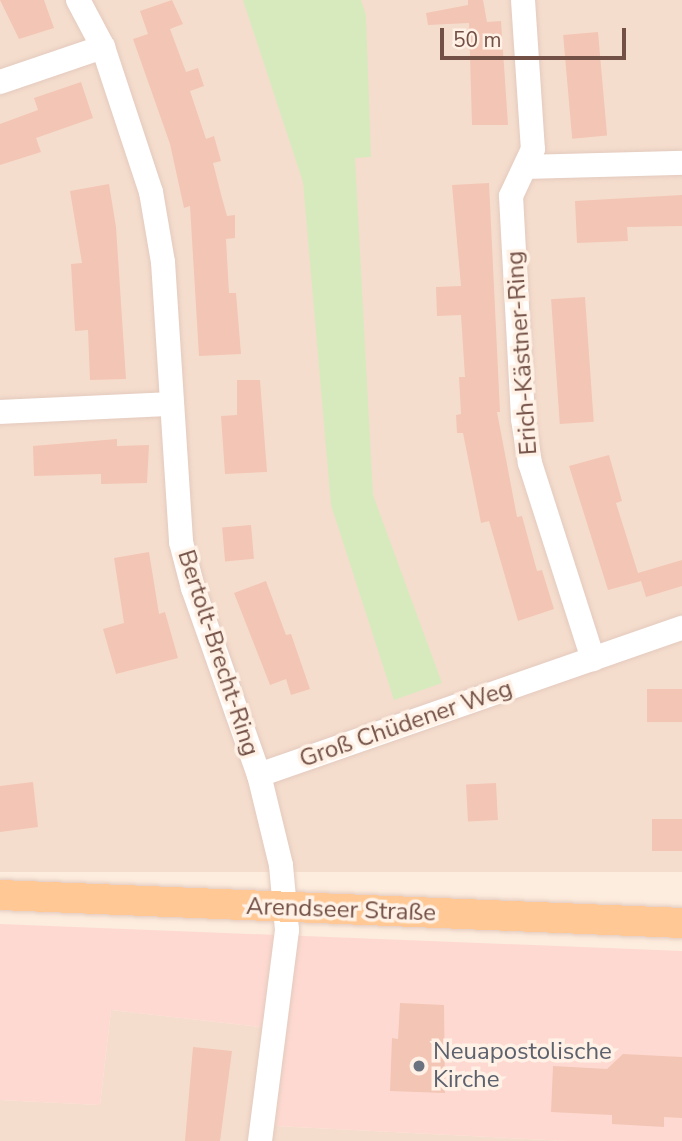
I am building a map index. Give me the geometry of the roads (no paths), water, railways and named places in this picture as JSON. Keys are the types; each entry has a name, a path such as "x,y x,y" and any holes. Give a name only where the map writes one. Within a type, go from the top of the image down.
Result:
{"main road":[{"name":"Arendseer Straße","path":"0,895 682,923"}],"street":[{"name":"Bertolt-Brecht-Ring","path":"78,0 103,47 151,191 160,237 178,523 185,563 259,775"},
{"name":"Erich-Kästner-Ring","path":"523,0 533,149 526,167 513,183 511,196 523,419 530,463 593,659"},
{"path":"0,82 103,47"},
{"path":"526,167 682,163"},
{"path":"0,412 171,404"},
{"name":"Groß Chüdener Weg","path":"259,775 682,628"},
{"path":"259,775 281,865 285,907 285,966 260,1141"}],"place":[{"name":"Neuapostolische Kirche","path":"419,1066"}]}
